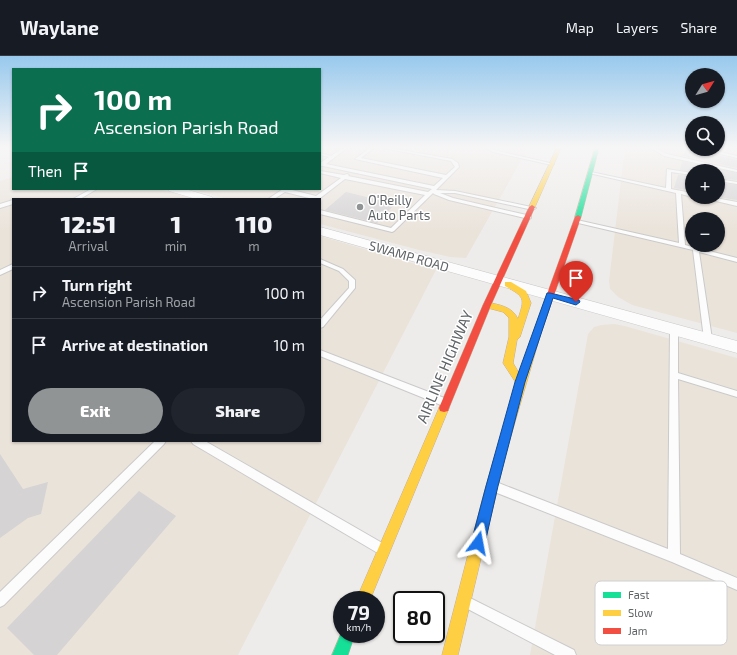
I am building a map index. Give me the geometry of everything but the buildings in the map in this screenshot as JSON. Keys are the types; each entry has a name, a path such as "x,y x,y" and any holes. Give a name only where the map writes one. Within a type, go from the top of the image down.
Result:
{"highway":[{"name":"AIRLINE HIGHWAY","path":"367,591 487,305 502,282 547,176"},
{"path":"450,655 492,486 520,382 576,222 590,176"},
{"path":"502,282 524,293 528,303 508,363"},
{"path":"487,305 502,309 511,314 515,322 508,363 520,382"},
{"path":"340,655 345,643"}],"street":[{"path":"176,190 204,198"},
{"name":"SWAMP ROAD","path":"321,231 737,347"}],"lane":[{"path":"318,198 345,176 432,191 455,192 533,208"},
{"path":"373,176 432,191 451,199 529,217"},
{"path":"441,176 446,177"},
{"path":"604,176 685,194"},
{"path":"668,190 669,176"},
{"path":"321,212 392,230 446,177"},
{"path":"725,181 737,183"},
{"path":"78,198 93,190"},
{"path":"272,198 284,190"},
{"path":"288,190 314,198"},
{"path":"678,192 682,246"},
{"path":"0,206 12,202"},
{"path":"725,202 737,204"},
{"path":"576,222 685,247"},
{"path":"696,252 708,339"},
{"path":"707,252 737,260"},
{"path":"321,261 341,270 352,280 352,288 321,324"},
{"path":"0,273 12,267"},
{"path":"674,329 674,557"},
{"path":"321,353 445,402"},
{"path":"674,375 737,394"},
{"path":"0,602 161,442"},
{"path":"202,442 384,550"},
{"path":"492,486 674,557 737,584"},
{"path":"464,601 569,655"}],"shaded area":[{"path":"321,176 512,176 466,258 450,257 419,250 321,224 321,198 224,198 194,190 321,190"},
{"path":"622,176 685,176 685,204 725,204 725,176 737,176 737,333 632,305 618,297 610,289 609,281"},
{"path":"12,177 12,190 163,190 191,198 12,198 12,442 321,442 321,236 436,270 238,655 0,655 0,181"},
{"path":"614,324 625,326 737,358 737,655 530,655 588,334 594,327"}],"traffic: fast":[{"path":"578,217 589,176"},
{"path":"340,655 345,643"}],"traffic: slow":[{"path":"532,207 546,176"},
{"path":"508,284 523,293 527,303 516,337"},
{"path":"487,305 506,310 513,318 514,330 508,363 520,382"},
{"path":"450,655 500,453 537,333"},
{"path":"367,591 444,408"}],"traffic: jam":[{"path":"444,408 487,305 532,207"},
{"path":"537,333 578,217"}],"place":[{"name":"O'Reilly Auto Parts","path":"360,207"}],"route":[{"path":"478,543 520,382 550,295 576,302"}]}
